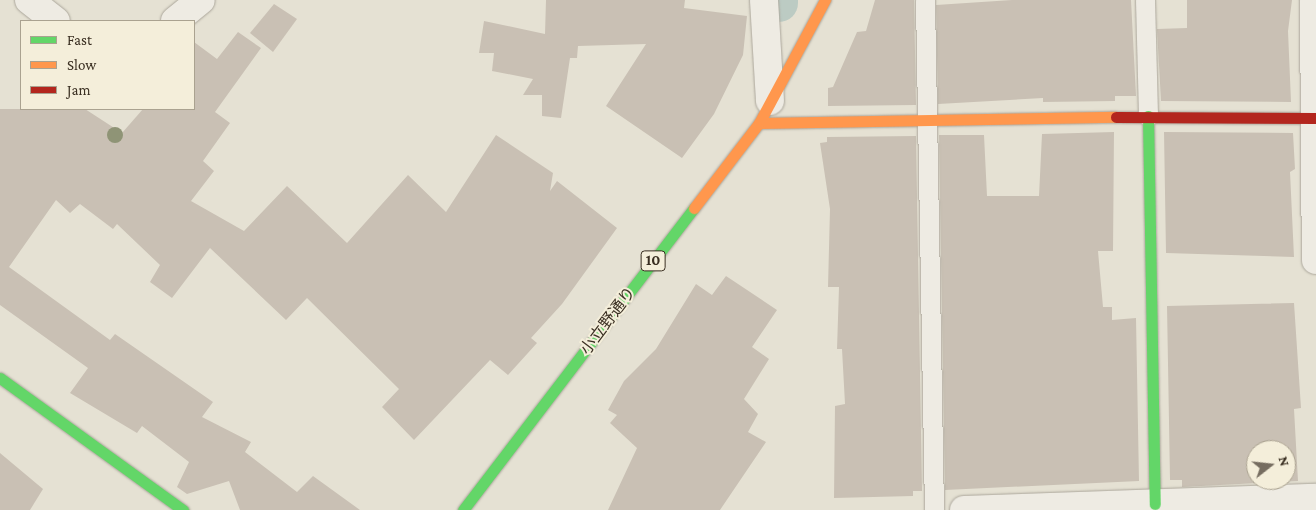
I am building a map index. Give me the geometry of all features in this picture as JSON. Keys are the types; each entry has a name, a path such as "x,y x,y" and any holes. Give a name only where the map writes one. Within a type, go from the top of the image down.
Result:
{"street":[{"path":"29,0 55,20"},
{"path":"176,20 201,0"},
{"path":"764,0 765,112 930,121 1148,116 1314,118"},
{"name":"小立野通り","path":"463,510 765,112 825,0"},
{"path":"1314,0 1316,260"},
{"path":"1148,116 1155,504"},
{"path":"0,378 183,510"},
{"path":"964,510 1113,507 1316,498"}],"lane":[{"path":"925,0 930,121 934,510"},
{"path":"1145,0 1148,116"}],"building":[{"path":"546,0 685,0 684,8 747,16 743,55 714,114 682,158 606,106 646,44 578,46 577,58 570,58 561,118 542,116 542,95 523,95 533,79 492,71 494,53 479,53 484,21 545,34"},
{"path":"875,0 914,0 916,105 828,106 828,88 833,87 857,32 866,31"},
{"path":"1012,0 1131,0 1136,96 1115,96 1115,101 1043,102 1043,98 938,104 936,5"},
{"path":"1187,0 1292,0 1288,31 1291,102 1161,101 1157,29 1187,28"},
{"path":"274,4 297,19 273,52 250,33"},
{"path":"238,32 261,48 215,112 230,123 203,161 214,171 191,201 244,231 287,186 347,243 408,175 446,212 496,135 553,173 550,191 557,181 617,228 562,304 531,338 537,343 508,375 490,360 414,440 382,407 399,389 307,298 286,320 210,248 172,298 150,282 160,265 117,224 113,229 80,204 70,213 56,200 9,267 110,340 115,334 213,402 202,417 251,442 245,452 297,492 313,476 360,510 240,510 229,481 187,494 177,487 189,462 142,426 137,433 70,393 88,368 0,305 0,109 87,110 122,133 142,110 195,110 195,43 217,59"},
{"path":"1114,132 1113,251 1098,251 1103,307 1112,307 1112,320 1136,318 1139,481 945,490 939,135 984,135 987,196 1039,196 1042,134"},
{"path":"1164,132 1293,133 1295,169 1290,172 1294,257 1166,253"},
{"path":"916,136 922,491 913,491 913,496 834,498 835,406 845,404 842,349 837,349 839,287 828,287 830,209 820,143 827,142 827,137"},
{"path":"726,276 777,310 752,347 769,359 744,399 758,414 748,432 766,442 720,510 608,510 637,448 610,423 617,415 608,410 624,381 656,349 696,284 712,295"},
{"path":"1294,303 1301,408 1294,409 1296,440 1246,440 1246,484 1182,487 1182,480 1170,480 1167,306"},
{"path":"1296,445 1298,481 1296,481"},
{"path":"0,453 43,489 30,510 0,510"}],"traffic: fast":[{"path":"1148,116 1155,504"},
{"path":"463,510 694,208"},
{"path":"0,378 183,510"}],"traffic: slow":[{"path":"694,208 759,123 825,0"},
{"path":"759,123 1116,117"}],"traffic: jam":[{"path":"1116,117 1315,118"}]}
